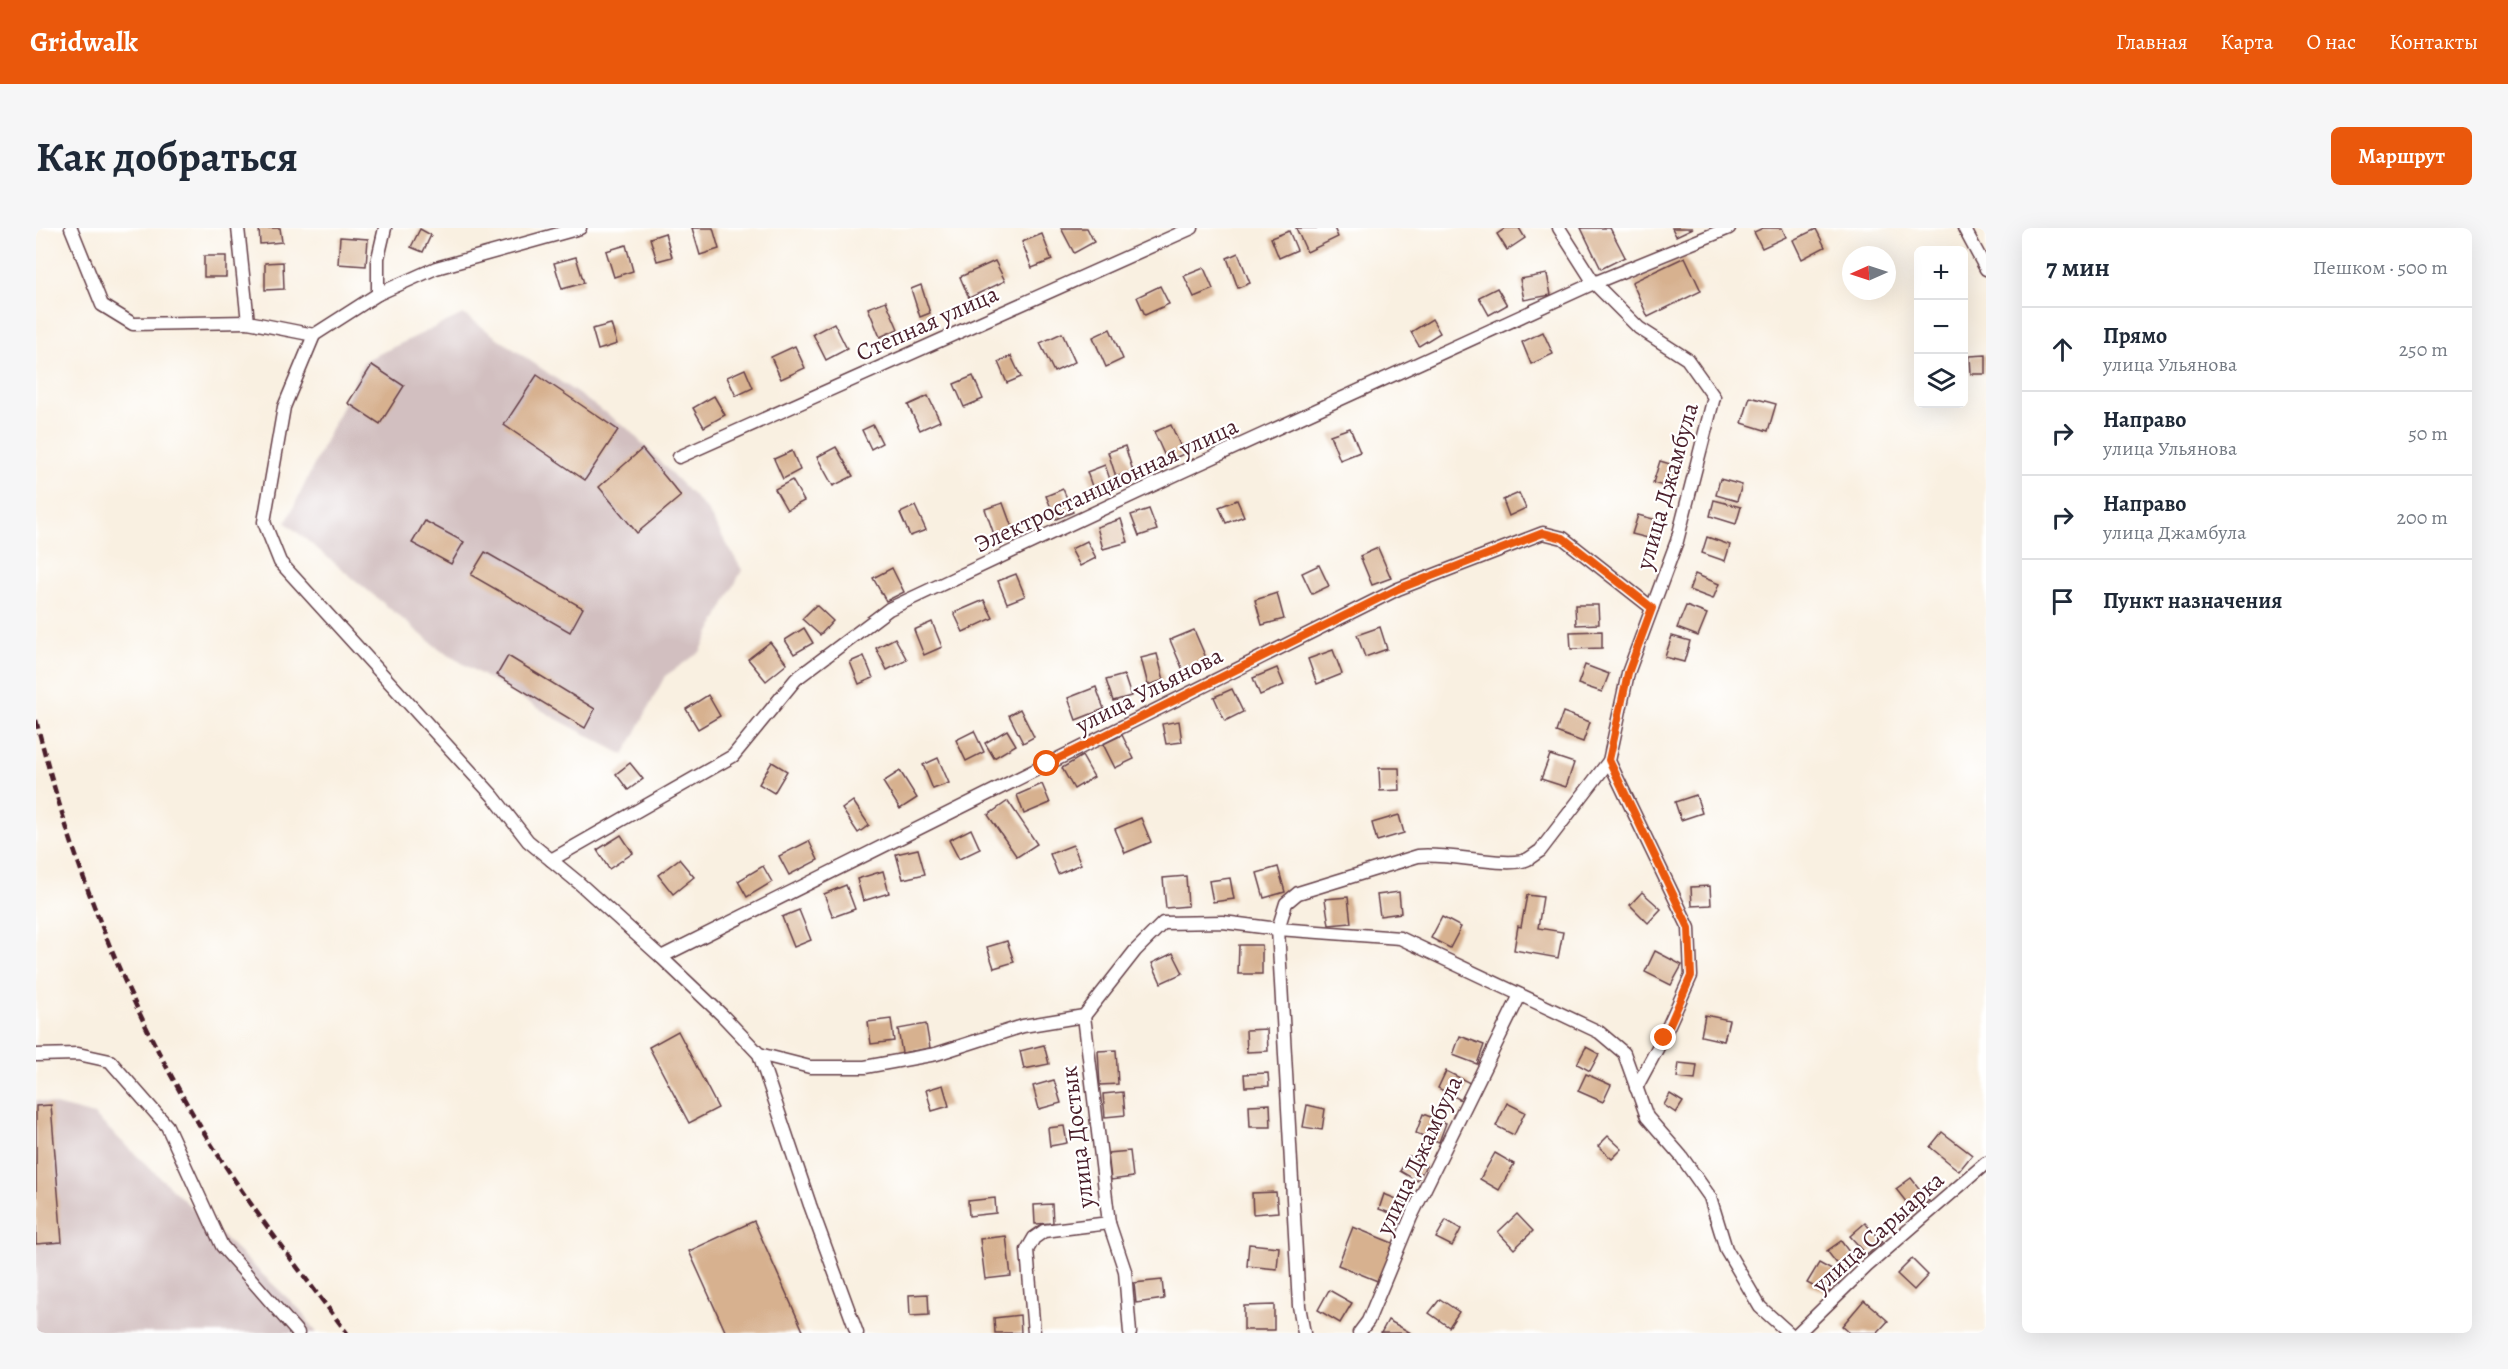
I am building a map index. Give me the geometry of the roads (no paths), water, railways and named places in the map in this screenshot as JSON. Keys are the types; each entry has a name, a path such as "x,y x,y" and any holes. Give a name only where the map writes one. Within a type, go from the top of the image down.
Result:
{"street":[{"path":"71,228 102,305 133,324 248,322 314,335"},
{"path":"238,228 248,322"},
{"path":"378,294 378,258 385,228"},
{"path":"580,228 436,268 378,294 314,335 284,407 264,522 280,562 492,796 528,841 661,957 759,1054 810,1205 858,1333"},
{"name":"Степная улица","path":"679,457 1192,228"},
{"path":"1559,228 1594,283"},
{"name":"Электростанционная улица","path":"551,860 733,756 796,679 889,609 1181,471 1594,283 1729,228"},
{"path":"1964,228 1986,269"},
{"name":"улица Джамбула","path":"1594,283 1639,328 1687,359 1714,397 1677,541 1628,673 1609,760"},
{"name":"улица Ульянова","path":"661,957 1398,589 1543,533 1563,538 1652,608"},
{"path":"1304,1333 1299,1306 1278,929 1286,903 1298,893 1419,856 1434,854 1514,863 1527,860 1540,851 1609,760 1689,928 1691,976 1664,1038 1636,1088"},
{"path":"759,1054 810,1066 865,1067 936,1054 1023,1026 1084,1016 1135,951 1163,923 1223,922 1278,929 1400,938 1599,1032 1624,1053 1647,1117 1681,1156 1710,1197 1726,1249 1760,1306 1789,1333"},
{"name":"улица Джамбула","path":"1359,1333 1368,1321 1411,1217 1520,995"},
{"name":"улица Достык","path":"1035,1333 1027,1250 1034,1238 1044,1231 1109,1223 1084,1016"},
{"path":"36,1055 78,1054 110,1062 167,1126 222,1246 298,1333"},
{"name":"улица Сарыарка","path":"1798,1333 1867,1266 1986,1163"},
{"path":"1109,1223 1125,1271 1130,1333"}],"railway":[{"path":"36,720 69,835 89,892 111,948 161,1057 222,1161 283,1248 347,1333"}]}
